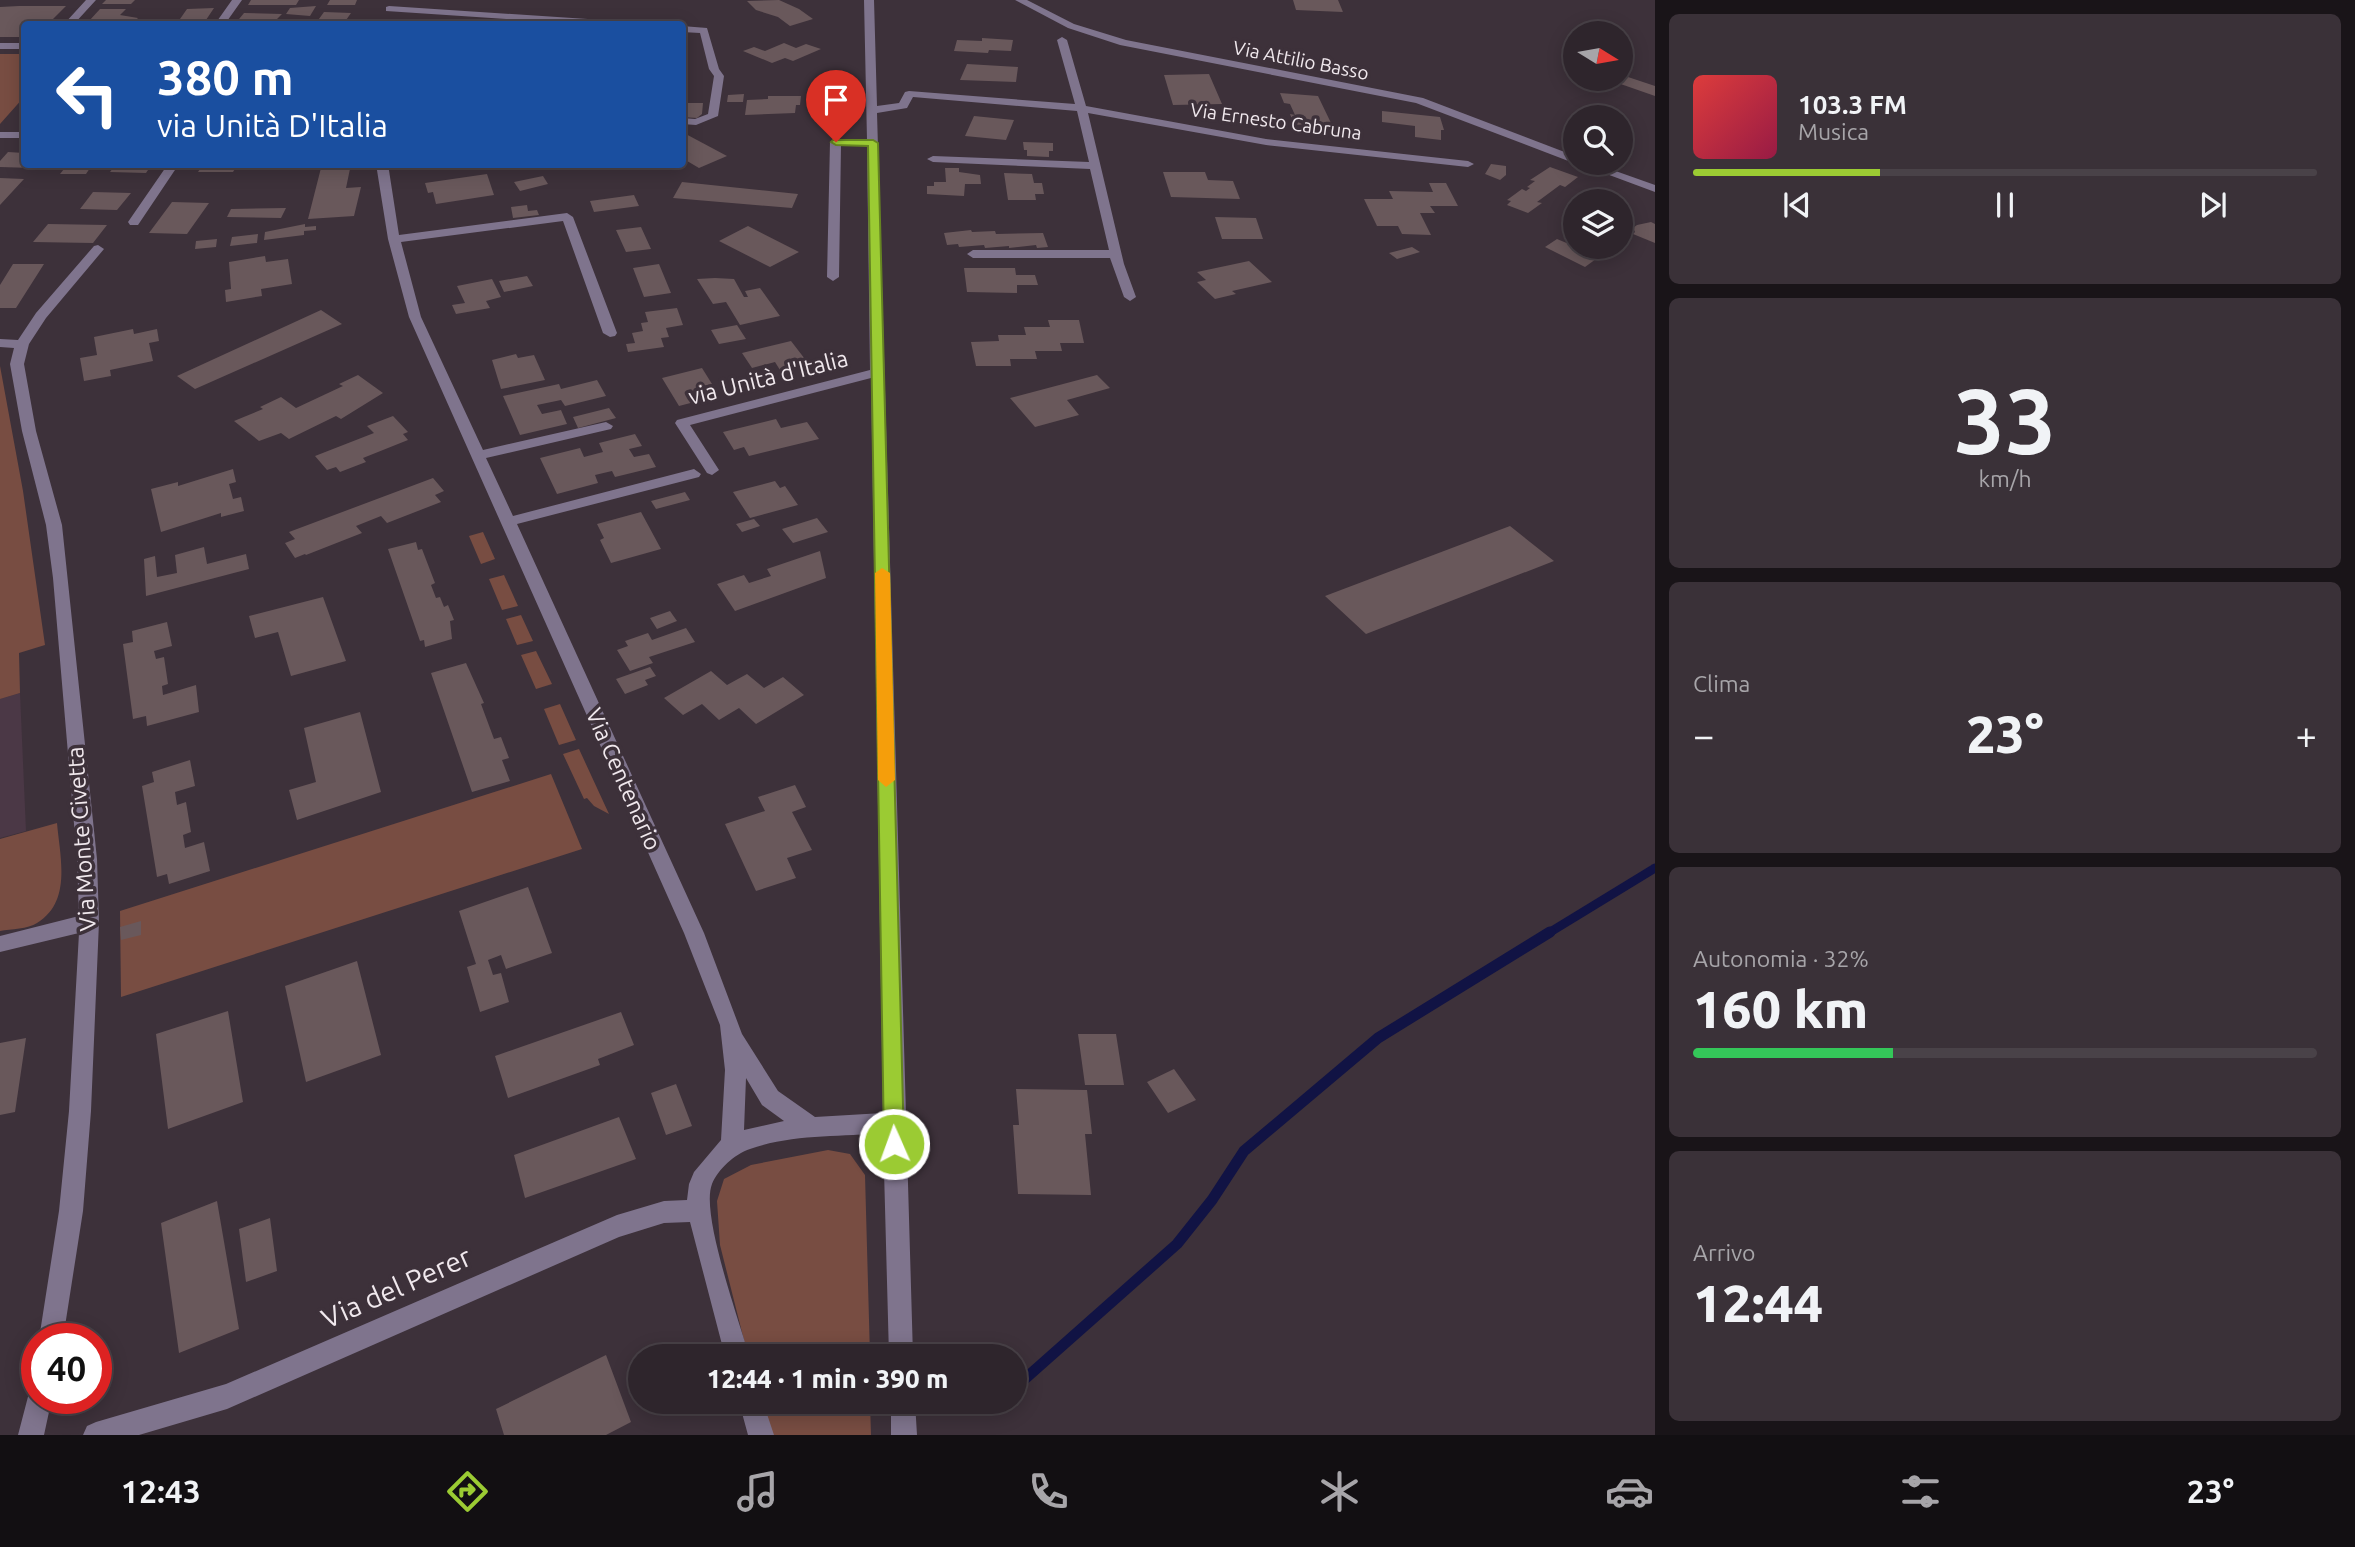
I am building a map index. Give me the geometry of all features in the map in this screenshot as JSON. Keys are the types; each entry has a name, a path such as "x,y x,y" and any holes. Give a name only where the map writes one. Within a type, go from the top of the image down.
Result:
{"street":[{"path":"72,21 91,0"},
{"path":"222,21 237,0"},
{"name":"via Unità d'Italia","path":"869,0 901,1344"},
{"name":"Via Attilio Basso","path":"1020,0 1071,26 1124,43 1419,100 1563,155"},
{"path":"390,9 572,21"},
{"path":"686,29 704,30 714,69 719,76 713,116 696,122 686,121"},
{"path":"1062,40 1116,254 1130,297"},
{"path":"0,46 21,46"},
{"name":"Via Ernesto Cabruna","path":"872,110 903,106 909,94 1080,108 1266,142 1468,164"},
{"path":"0,135 19,135"},
{"path":"833,277 836,142 873,143"},
{"path":"933,159 1094,166"},
{"path":"134,222 171,168"},
{"name":"Via Centenario","path":"383,168 394,239 415,317 694,933 734,1038 770,1098 812,1128"},
{"path":"1616,175 1655,189"},
{"path":"394,239 566,217 610,333"},
{"path":"0,343 22,344 41,316 98,248"},
{"path":"973,254 1116,254"},
{"name":"Via Monte Civetta","path":"22,344 17,364 29,431 54,525 61,578 65,650 87,859 89,922 80,1111 71,1211 54,1323"},
{"name":"via Unità d'Italia","path":"712,470 682,423 878,372"},
{"path":"478,456 606,426"},
{"path":"507,522 694,474"},
{"path":"0,944 89,922"},
{"name":"Via Centenario","path":"732,1146 734,1038"},
{"path":"734,1344 715,1279 699,1198 718,1158 732,1146 767,1135 812,1128 894,1122"},
{"name":"Via del Perer","path":"96,1435 228,1396 617,1226 699,1198"},
{"path":"32,1435 36,1414"},
{"path":"755,1414 761,1435"},
{"path":"903,1414 904,1435"}],"shaded area":[{"path":"0,54 21,54 21,100 0,124"},
{"path":"0,366 23,491 45,645 19,653 20,693 0,699"},
{"path":"483,532 495,559 481,564 469,536"},
{"path":"504,575 518,606 502,610 489,579"},
{"path":"521,615 533,641 517,645 506,619"},
{"path":"536,651 552,684 536,689 521,655"},
{"path":"20,693 26,831 0,838 0,699"},
{"path":"560,704 576,740 559,745 544,709"},
{"path":"579,749 609,814 594,806 587,798 584,799 563,754"},
{"path":"551,774 582,849 121,997 120,911"},
{"path":"57,823 61,878 55,903 48,914 37,923 24,928 0,931 0,839"},
{"path":"828,1150 850,1154 865,1175 870,1344 745,1344 720,1245 717,1201 724,1179 751,1165"},
{"path":"766,1414 870,1414 871,1435 773,1435"}],"building":[{"path":"106,0 135,0 131,4 102,4"},
{"path":"251,0 299,0 296,5 248,5"},
{"path":"330,0 357,0 355,5 327,5"},
{"path":"779,0 813,19 790,26 778,17 756,10 747,1"},
{"path":"1293,0 1338,0 1343,12 1296,10"},
{"path":"66,6 51,21 21,21 21,37 0,37 0,7"},
{"path":"316,6 310,16 286,14 290,8"},
{"path":"214,8 206,20 174,21 180,19 187,9"},
{"path":"100,9 126,9 120,15 138,18 135,21 89,21"},
{"path":"324,12 351,13 345,21 317,21"},
{"path":"244,13 282,14 277,19 266,21 237,21"},
{"path":"982,38 1013,40 1011,51 954,51 957,40 982,41"},
{"path":"784,43 796,48 806,44 821,49 793,61 785,58 772,63 743,51 754,47 765,51"},
{"path":"967,64 1018,67 1016,82 960,80"},
{"path":"1209,74 1222,104 1173,105 1164,75"},
{"path":"1633,79 1655,86 1655,96 1633,88"},
{"path":"1280,93 1318,96 1331,123 1294,125 1290,114 1295,115 1290,104 1284,103"},
{"path":"744,94 743,102 727,102 728,95"},
{"path":"768,96 801,96 800,105 796,105 795,113 745,115 747,100 768,99"},
{"path":"686,103 703,103 702,114 697,118 686,117"},
{"path":"1382,111 1440,117 1444,130 1441,130 1441,140 1415,137 1415,126 1382,122"},
{"path":"974,116 1014,120 1006,140 965,136"},
{"path":"686,134 727,156 699,168 686,160"},
{"path":"1023,142 1053,143 1053,151 1049,151 1049,157 1027,156"},
{"path":"8,152 21,153 21,168 0,167 0,161"},
{"path":"1491,164 1506,166 1506,175 1500,180 1485,174"},
{"path":"1550,167 1563,172 1563,175 1578,177 1565,187 1560,185 1537,202 1542,203 1528,213 1507,205 1511,201 1507,200 1522,189 1526,191 1530,188 1527,187 1535,181 1530,180"},
{"path":"90,168 86,174 60,174 64,169"},
{"path":"113,168 149,168 146,173 110,172"},
{"path":"200,168 236,168 233,172 198,172"},
{"path":"321,168 350,168 346,188 361,187 354,216 308,219"},
{"path":"945,168 959,168 959,172 980,175 981,184 965,184 964,196 927,194 927,186 934,186 934,182 946,182"},
{"path":"1163,172 1205,172 1208,180 1233,181 1240,199 1171,197"},
{"path":"1004,173 1032,174 1034,183 1042,183 1044,194 1035,194 1036,200 1008,200"},
{"path":"487,174 494,195 436,204 433,192 428,193 425,183"},
{"path":"543,176 548,184 520,191 514,182"},
{"path":"0,178 24,179 0,205"},
{"path":"682,182 798,194 792,208 673,198"},
{"path":"1429,183 1446,183 1458,206 1430,206 1435,213 1420,213 1431,235 1402,234 1398,226 1377,226 1364,199 1393,199 1389,191 1433,192"},
{"path":"93,192 131,193 117,210 80,209"},
{"path":"634,195 639,206 594,212 590,201"},
{"path":"172,202 209,203 187,234 149,233"},
{"path":"527,205 528,211 537,210 539,215 513,218 511,207"},
{"path":"286,208 281,218 227,217 231,209"},
{"path":"1215,217 1256,218 1263,239 1222,239"},
{"path":"1651,222 1655,224 1655,243 1633,234 1633,228"},
{"path":"48,224 107,225 93,243 33,242"},
{"path":"305,224 305,227 316,226 316,230 304,231 304,235 264,240 265,232"},
{"path":"748,226 799,252 770,267 719,241"},
{"path":"641,227 651,249 626,252 616,230"},
{"path":"995,231 996,234 1043,233 1048,247 1037,248 1036,245 985,248 984,245 947,245 944,233"},
{"path":"258,234 257,243 230,246 232,237"},
{"path":"217,239 216,247 195,249 196,241"},
{"path":"1557,239 1563,242 1563,256 1545,247"},
{"path":"1412,247 1420,252 1397,259 1389,253"},
{"path":"265,256 266,262 288,259 292,284 261,289 262,296 226,302 225,290 231,289 229,262"},
{"path":"1569,259 1596,259 1585,267"},
{"path":"1249,261 1272,282 1232,291 1236,294 1215,299 1197,282 1206,280 1197,272"},
{"path":"13,264 44,264 16,308 0,308 0,285"},
{"path":"659,264 671,293 644,297 633,268"},
{"path":"964,268 1015,268 1016,275 1035,275 1038,285 1017,285 1017,293 967,292"},
{"path":"527,276 533,286 504,292 499,281"},
{"path":"492,279 501,297 486,301 490,308 456,314 452,305 465,303 457,286"},
{"path":"697,279 734,279 744,297 748,297 745,291 760,288 780,316 740,325 726,302 713,304"},
{"path":"677,308 683,325 666,328 669,337 661,338 664,347 628,352 626,344 635,343 632,333 643,331 641,323 648,322 645,312"},
{"path":"321,310 342,324 195,389 177,376"},
{"path":"1048,320 1079,320 1084,343 1060,343 1062,351 1035,351 1037,359 1010,359 1011,366 976,366 971,342 999,341 998,335 1026,335 1024,327 1050,327"},
{"path":"737,325 746,339 719,344 711,330"},
{"path":"133,329 134,334 157,329 159,341 149,343 153,361 110,370 111,376 84,381 80,358 97,355 94,337"},
{"path":"791,341 808,363 780,370 775,362 752,368 742,353"},
{"path":"516,354 518,358 534,355 545,380 501,389 492,360"},
{"path":"702,368 712,384 698,387 706,399 679,406 662,378"},
{"path":"358,375 383,393 341,419 336,416 289,439 281,433 259,441 234,421 263,409 260,407 281,397 296,408 343,386 339,384"},
{"path":"1097,375 1110,388 1067,400 1079,415 1035,427 1010,398"},
{"path":"597,380 606,396 565,406 561,400 537,405 542,414 561,410 567,424 520,435 503,396 559,384 561,389"},
{"path":"609,408 616,418 578,428 573,417"},
{"path":"393,416 408,432 403,434 408,440 363,458 366,462 340,472 336,467 327,470 315,456 374,433 367,426"},
{"path":"776,419 781,428 807,422 819,439 749,456 744,447 734,450 723,432"},
{"path":"635,434 642,446 629,449 634,457 649,454 656,467 615,477 612,471 595,475 598,483 557,494 540,458 580,448 584,457 603,452 599,443"},
{"path":"233,469 236,482 229,484 233,499 241,497 244,511 221,517 221,513 161,532 151,489 178,482 178,486"},
{"path":"433,478 444,491 435,495 441,502 387,523 381,516 356,526 362,533 295,558 285,543 295,539 289,532"},
{"path":"775,481 780,488 785,486 798,505 750,518 733,492"},
{"path":"685,492 690,500 656,509 651,501"},
{"path":"641,512 661,549 611,563 600,540 604,538 597,524"},
{"path":"817,518 828,532 793,543 782,529"},
{"path":"754,519 760,526 742,532 736,524"},
{"path":"1510,526 1554,561 1366,634 1325,596"},
{"path":"416,542 418,550 422,549 435,583 431,585 436,598 440,597 444,607 448,605 454,620 450,621 452,639 425,647 424,640 420,641 388,549"},
{"path":"204,547 207,564 246,554 249,569 146,596 144,559 155,556 157,577 177,573 175,555"},
{"path":"820,551 826,578 735,611 717,584 744,575 749,583 771,576 767,569"},
{"path":"323,597 346,661 291,676 278,632 255,638 249,616"},
{"path":"670,611 677,621 657,629 650,618"},
{"path":"167,622 172,646 154,651 156,659 164,657 168,684 162,686 163,695 196,685 199,712 147,726 146,716 133,719 123,644 133,642 132,631"},
{"path":"686,628 695,642 649,657 653,663 630,671 617,650 628,646 625,641 648,633 652,640"},
{"path":"466,663 484,703 481,704 494,739 501,737 509,758 502,760 510,781 472,792 431,673"},
{"path":"650,667 656,676 645,680 648,685 625,694 616,679"},
{"path":"711,671 727,685 747,674 764,688 783,677 804,695 756,724 739,708 719,720 702,704 683,715 664,698"},
{"path":"360,712 381,792 297,820 289,790 316,782 304,728"},
{"path":"190,760 195,786 175,792 177,805 186,802 191,832 183,835 185,848 204,842 210,871 169,884 167,874 157,877 142,786 154,782 152,772"},
{"path":"795,785 806,807 792,812 812,850 787,858 796,878 756,891 725,824 765,811 758,797"},
{"path":"528,887 552,953 506,969 501,955 488,960 493,975 501,973 509,1002 480,1012 467,967 476,964 459,911"},
{"path":"141,921 141,935 121,940 120,927"},
{"path":"357,961 381,1055 306,1082 285,986"},
{"path":"228,1011 243,1102 168,1129 156,1034"},
{"path":"621,1012 634,1045 598,1059 600,1065 508,1098 495,1056"},
{"path":"1078,1034 1116,1034 1124,1085 1085,1085"},
{"path":"26,1038 15,1112 0,1115 0,1043"},
{"path":"1174,1069 1196,1100 1168,1113 1147,1082"},
{"path":"676,1084 692,1126 666,1135 651,1093"},
{"path":"1016,1089 1087,1090 1092,1134 1085,1134 1091,1195 1018,1194 1013,1125 1019,1125"},
{"path":"619,1117 636,1159 525,1198 514,1155"},
{"path":"217,1201 239,1329 179,1353 161,1223"},
{"path":"270,1218 277,1271 246,1282 239,1229"},
{"path":"606,1355 631,1422 606,1435 504,1435 496,1409"}],"waterway":[{"path":"1547,934 1655,868"},
{"path":"1027,1377 1177,1244 1212,1200 1244,1151 1378,1038 1550,932"}],"slow traffic":[{"path":"882,573 886,780"}],"route":[{"path":"836,142 873,143 894,1144"}]}
